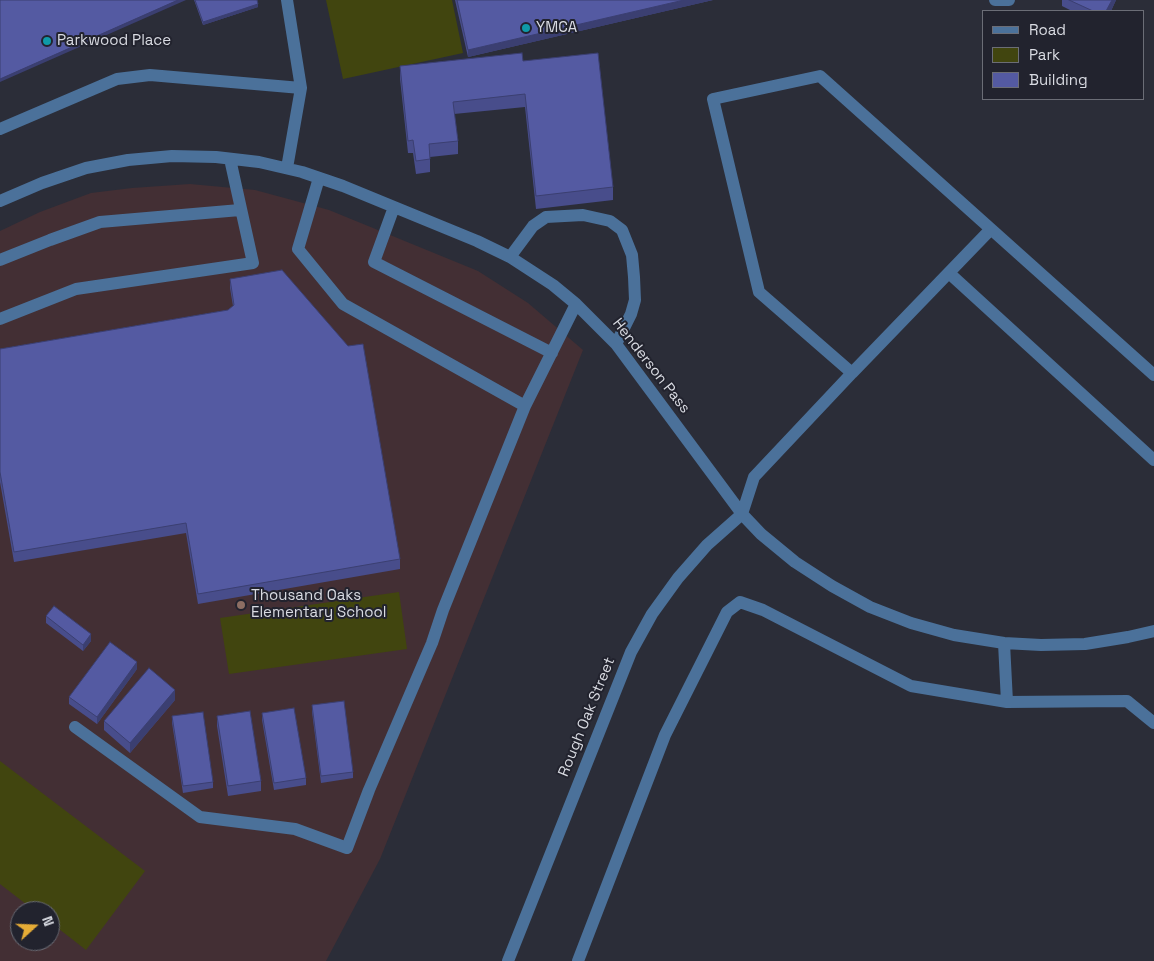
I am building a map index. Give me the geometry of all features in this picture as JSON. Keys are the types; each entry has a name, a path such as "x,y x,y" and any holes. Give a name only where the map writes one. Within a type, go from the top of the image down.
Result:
{"street":[{"path":"287,0 301,88 287,168"},
{"path":"995,0 1009,0"},
{"path":"0,129 117,79 150,75 301,88"},
{"path":"852,374 759,292 713,99 820,76 1154,375"},
{"name":"Henderson Pass","path":"0,201 42,182 77,171 128,160 172,156 230,158 259,162 319,178 477,241 510,257 553,286 587,313 616,344 742,514 761,534 795,562 832,586 870,607 911,623 954,635 1041,646 1084,644 1154,631"},
{"path":"0,319 76,290 252,263 230,158"},
{"path":"319,178 298,249 342,304 525,406"},
{"path":"394,207 374,262 552,353"},
{"path":"0,260 100,222 240,210"},
{"path":"510,257 534,226 546,217 583,215 610,221 622,230 632,255 634,300 631,314 616,344"},
{"path":"742,514 754,477 991,229"},
{"path":"948,273 1154,460"},
{"path":"75,727 200,817 295,828 348,848 369,790 432,643 443,610 525,406 576,304"},
{"name":"Rough Oak Street","path":"508,961 631,652 652,614 678,578 707,545 742,514"},
{"path":"578,961 665,735 727,612 740,602 763,610 911,686 1007,702 1128,700 1154,723"},
{"path":"1004,642 1007,702"}],"shaded area":[{"name":"Thousand Oaks Elementary School","path":"190,184 255,190 329,210 478,271 528,303 583,350 380,859 326,961 0,961 0,231 40,212 91,193"}],"green space":[{"path":"326,0 452,0 463,53 343,79"},
{"path":"399,592 407,649 229,674 220,618"},
{"path":"0,761 145,871 86,950 60,930 60,901 22,901 0,884"}],"building":[{"name":"Parkwood Place","path":"0,0 178,0 0,79"},
{"name":"Parkwood Place","path":"195,0 257,0 258,4 203,22"},
{"name":"YMCA","path":"457,0 684,0 468,50"},
{"path":"1069,0 1112,0 1107,10 1091,10"},
{"path":"522,53 523,61 598,53 613,187 536,196 525,94 453,102 458,141 429,144 430,159 416,161 413,140 408,141 400,66"},
{"path":"282,270 348,346 363,344 400,559 198,594 186,523 14,552 0,472 0,349 228,310 234,305 230,279"},
{"path":"54,606 91,634 83,645 46,616"},
{"path":"110,642 137,662 97,717 69,697"},
{"path":"149,668 175,690 130,743 104,721"},
{"path":"344,701 353,772 321,776 312,705"},
{"path":"294,708 306,778 274,783 262,713"},
{"path":"250,711 261,781 228,786 217,716"},
{"path":"203,712 213,782 183,786 172,716"}],"place":[{"name":"YMCA","path":"526,28"},
{"name":"Parkwood Place","path":"47,41"},
{"name":"Thousand Oaks Elementary School","path":"241,605"}]}
